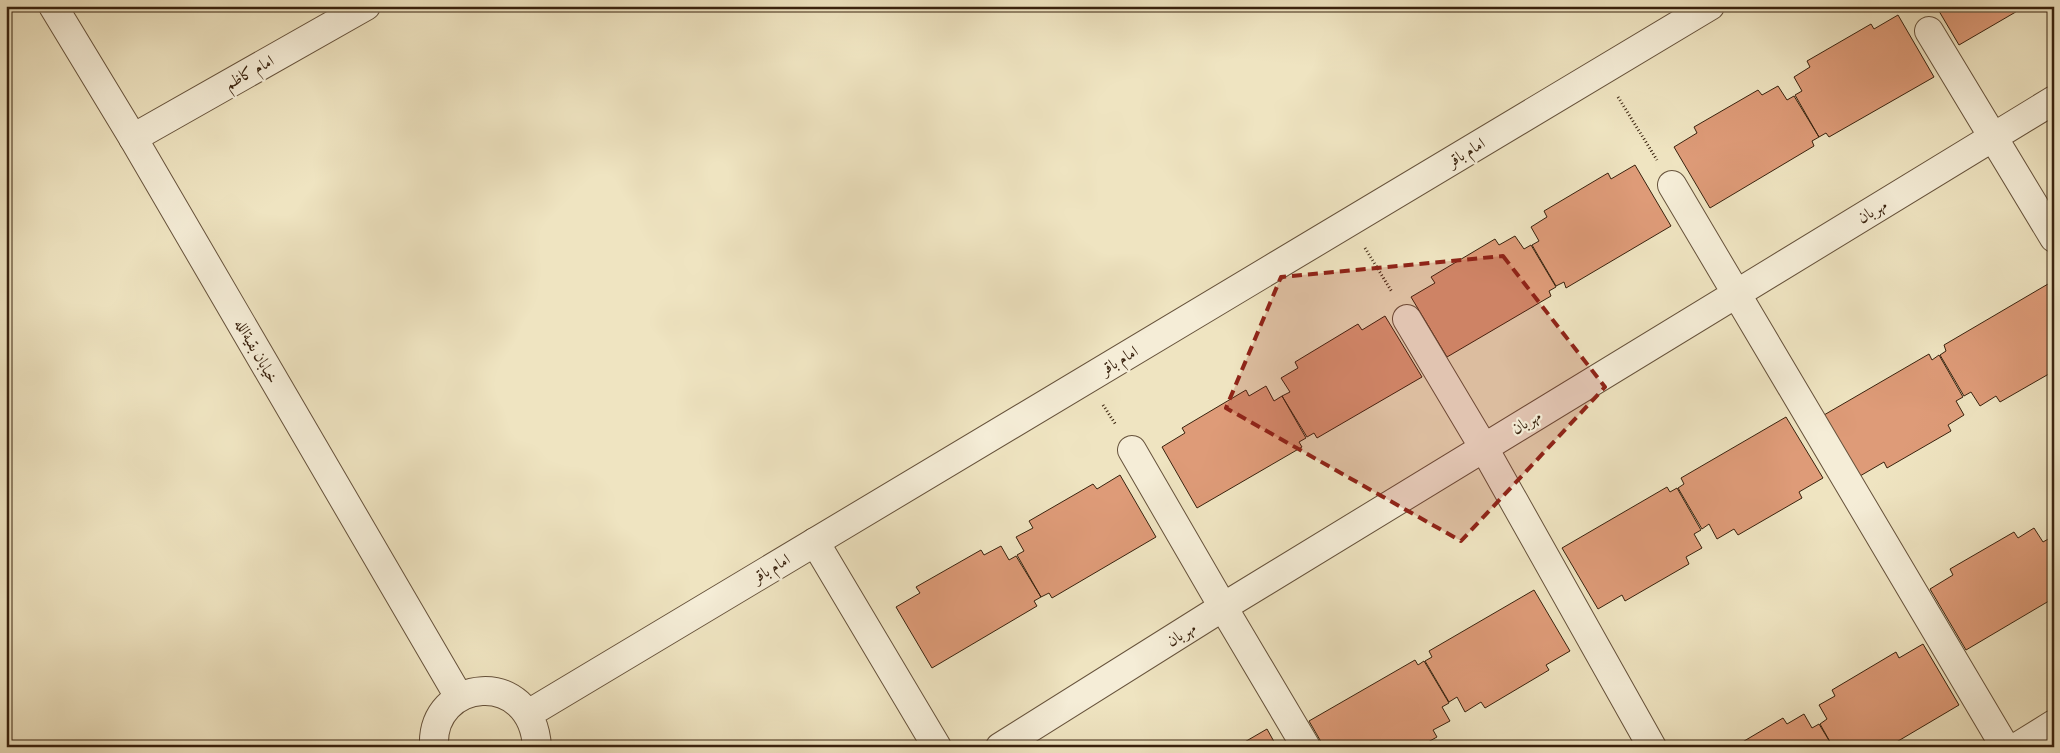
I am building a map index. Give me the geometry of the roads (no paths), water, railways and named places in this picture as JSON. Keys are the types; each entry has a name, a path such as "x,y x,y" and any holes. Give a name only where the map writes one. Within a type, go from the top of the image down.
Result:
{"street":[{"name":"خیابان بقیةالله","path":"53,6 133,138 458,697"},
{"name":"امام کاظم","path":"133,138 366,6"},
{"name":"امام باقر","path":"528,714 1710,6"},
{"path":"1929,30 2054,238"},
{"name":"مهربان","path":"1000,747 1223,607 2054,100"},
{"path":"1672,185 2005,747"},
{"path":"1407,319 1484,448 1652,747"},
{"path":"1132,450 1306,747"},
{"path":"816,542 937,747"},
{"path":"434,747 433,738 437,722 446,708 458,697 490,690 506,694 519,703 528,714 536,731 537,747"},
{"path":"2018,747 2054,724"}]}
